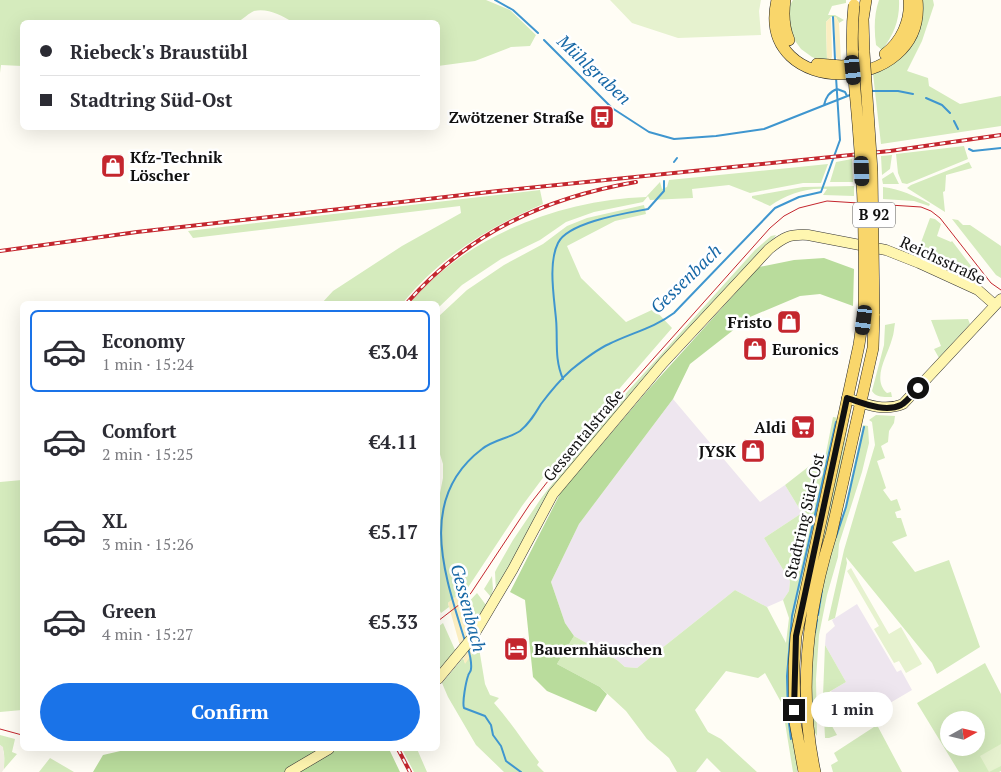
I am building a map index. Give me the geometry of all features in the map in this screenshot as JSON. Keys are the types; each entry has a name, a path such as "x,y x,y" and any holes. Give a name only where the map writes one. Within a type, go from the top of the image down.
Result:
{"main road":[{"path":"777,0 776,24 784,47 798,62 813,71 843,70 876,64 891,59 902,49 910,36 916,19 917,0"},
{"path":"785,0 783,15 785,32 789,40 802,56 829,70"},
{"path":"876,64 892,48 902,34 908,18 909,0"},
{"name":"Stadtring Süd-Ost","path":"816,772 807,721 806,675 808,638 822,562 830,535 873,348 869,312 872,170 860,2"},
{"name":"Reichsstraße","path":"786,236 796,234 808,235 886,250 978,290 998,302"},
{"name":"Gessentalstraße","path":"440,677 472,638 513,569 553,494 663,363 770,249 786,236"},
{"path":"978,290 1001,293"},
{"path":"976,326 983,312 984,301 978,290"},
{"path":"847,398 889,408 903,404 998,302"},
{"name":"Stadtring Süd-Ost","path":"804,772 795,722 794,666 796,636 862,330 869,312"},
{"path":"290,772 326,751"}],"shaded area":[{"path":"673,399 760,502 785,485 802,513 764,538 790,581 789,591 783,600 767,607 735,590 637,668 625,667 617,660 574,636 565,623 551,582 579,524"},
{"path":"857,604 897,672 901,670 912,690 851,726 831,691 846,682 825,645 826,634 835,626 832,620"},
{"path":"0,745 3,747 4,755 4,769 2,772 0,772"}],"green space":[{"path":"0,0 486,0 510,10 536,35 530,46 511,47 475,61 440,66 440,20 289,20 274,13 259,10 252,12 241,20 20,20 20,66 1,65 0,73"},
{"path":"610,0 761,0 759,11 761,35 678,38 632,23"},
{"path":"793,0 846,0 846,3 832,6 828,15 835,15 844,20 839,23 836,17 831,17 826,22 827,60 819,60 812,57 801,49 790,34 787,10"},
{"path":"879,0 899,0 895,26 890,39 882,50 876,45 875,34 875,16"},
{"path":"922,0 933,0 934,5 922,41 907,71 928,78 929,86 960,104 1001,96 1001,126 881,144 873,74 885,68 903,54 916,36 922,13"},
{"path":"964,146 968,159 907,184 902,183 898,173 896,154"},
{"path":"892,155 890,169 882,175 881,156"},
{"path":"852,159 853,182 830,182 836,162"},
{"path":"969,162 972,168 946,175 945,191 943,192 945,212 907,188 911,185"},
{"path":"828,164 821,183 803,183 750,193 729,185 692,189 693,198 650,200 648,196 643,202 594,212 566,222 540,240 501,259 462,285 440,306 440,301 412,301 432,280 458,259 486,241 516,226 580,205 646,197 660,182 662,189 667,187 669,180"},
{"path":"893,172 899,184 883,184 882,179"},
{"path":"854,186 854,196 823,195 827,189 812,189 790,195 770,206 752,198 752,196 803,187"},
{"path":"883,187 902,191 930,204 929,206 914,201 883,199"},
{"path":"540,190 543,204 485,233 466,245 432,272 405,301 324,301 333,291 402,246 461,213 460,206 193,238 188,231"},
{"path":"644,205 646,214 615,221 567,246 581,278 626,322 654,309 672,328 548,471 522,506 465,592 459,599 458,595 448,603 449,607 441,613 440,493 443,464 440,454 440,315 467,290 504,265 543,244 567,226 587,218"},
{"path":"930,218 935,219 941,224 937,236 952,241 978,275 976,281 916,256"},
{"path":"952,219 958,220 963,225 970,225 1001,246 1001,278 996,275"},
{"path":"776,235 771,243 574,464 496,592 495,572 513,540 542,497 582,446 628,391 755,250 771,236"},
{"path":"824,258 854,269 853,306 820,294 800,296 750,317 690,364 673,399 579,524 551,582 565,623 574,636 557,664 600,687 607,694 596,712 547,691 533,677 525,600 510,592 561,492 648,390 759,267 794,260"},
{"path":"968,319 970,324 939,358 934,349 941,346 931,320"},
{"path":"895,323 893,337 880,374 882,387 887,393 891,392 892,397 881,397 872,391 884,345 885,325"},
{"path":"876,415 895,416 894,423 889,431 888,442 881,446 885,458 877,461 886,488 883,490 891,501 897,499 901,510 895,512 897,518 901,518 907,536 892,542 915,572 949,560 980,647 937,674 932,663 846,557 847,563 835,618 828,621 844,550 875,445 872,422 869,420"},
{"path":"833,417 839,418 797,605 797,772 793,772 782,704 765,673 758,678 726,671 695,710 708,732 721,739 757,772 721,772 707,758 696,772 677,772 669,758 647,739 626,711 600,687 557,664 574,636 617,660 625,667 637,668 735,590 767,607 786,643 789,618 783,600 789,591 790,581 764,538 802,513 785,485 826,453"},
{"path":"846,419 849,419 835,504 819,557 804,741 800,686 806,607"},
{"path":"863,425 868,426 869,443 862,472 839,544 838,557 827,595 819,635 816,679 817,736 812,728 811,647 828,555 844,510"},
{"path":"20,480 20,710 0,712 0,482"},
{"path":"851,568 889,634 901,627 922,664 906,673 899,661 894,663 874,629 879,626 847,571"},
{"path":"492,576 493,589 491,597 484,589"},
{"path":"477,593 486,605 470,631 463,608"},
{"path":"443,623 456,652 440,669 440,625"},
{"path":"825,645 846,682 824,695 824,712 837,735 829,738 825,738 823,696"},
{"path":"476,648 479,648 485,684 490,695 499,698 494,703 539,762 537,765 544,772 504,772 476,745 448,697 442,683 463,658 465,663"},
{"path":"985,663 1001,694 1001,771 959,772 949,756 985,756 985,711 940,711 940,741 917,703"},
{"path":"877,725 902,772 833,772 831,765 838,761 834,753"},
{"path":"0,735 15,739 12,752 17,754 4,769 4,753 0,745"},
{"path":"1001,744 1001,766 989,772 980,756 985,756 985,753"},
{"path":"120,751 390,751 400,772 93,772 103,755"},
{"path":"403,751 418,751 427,772 414,772"},
{"path":"50,758 74,772 39,772"}],"sand":[{"path":"831,17 832,57 830,61 827,60 826,22"},
{"path":"834,17 836,17 839,23 841,60 839,61 836,57"},
{"path":"458,595 476,648 465,664 448,603"}],"waterway":[{"name":"Mühlgraben","path":"495,0 513,10 538,33"},
{"name":"Gessenbach","path":"833,17 835,60"},
{"name":"Mühlgraben","path":"544,40 612,108 649,132 674,139 716,136 764,129 850,95"},
{"name":"Gessenbach","path":"465,641 450,591 441,539 442,515 449,491 462,469 486,446 520,431 532,419 555,386 584,359 604,346 650,326 674,313 775,208 799,197 821,192 840,140 836,77"},
{"name":"Gessenbach","path":"824,105 828,95 837,89 845,92 847,96"},
{"name":"Mühlgraben","path":"872,91 898,91 913,94"},
{"name":"Mühlgraben","path":"926,98 942,105 950,113"},
{"name":"Mühlgraben","path":"954,121 958,129"},
{"name":"Mühlgraben","path":"969,149 973,151 1001,148"},
{"path":"674,162 677,158"},
{"path":"563,379 557,356 557,326 552,280 553,260 558,243 573,229 585,224 648,209 664,191 664,181"},
{"path":"791,739 788,716 787,676 792,616 836,422"},
{"path":"836,537 846,507 864,427"},
{"path":"818,615 822,590"},
{"path":"815,632 817,620"},
{"name":"Gessenbach","path":"468,648 471,670 465,687 464,708 485,716 491,725 493,735 501,746 506,761 521,772"}],"tram line":[{"path":"440,619 464,601 471,593 530,504 587,433 770,228 784,216 799,208 827,201 921,207 931,211 940,218 991,283 1001,290"},
{"path":"0,729 20,734"}],"railway":[{"path":"0,251 137,232 498,191 890,151 1001,135"},
{"path":"409,301 455,257 482,238 510,222 570,198 636,182"},
{"path":"399,751 410,772"}],"place":[{"name":"Zwötzener Straße","path":"602,117"},
{"name":"Kfz-Technik Löscher","path":"113,166"},
{"name":"Fristo","path":"789,322"},
{"name":"Euronics","path":"755,349"},
{"name":"Aldi","path":"803,427"},
{"name":"JYSK","path":"753,451"},
{"name":"Bauernhäuschen","path":"516,649"}],"route":[{"path":"794,710 796,636 847,398 889,408 903,404 918,388"}]}
